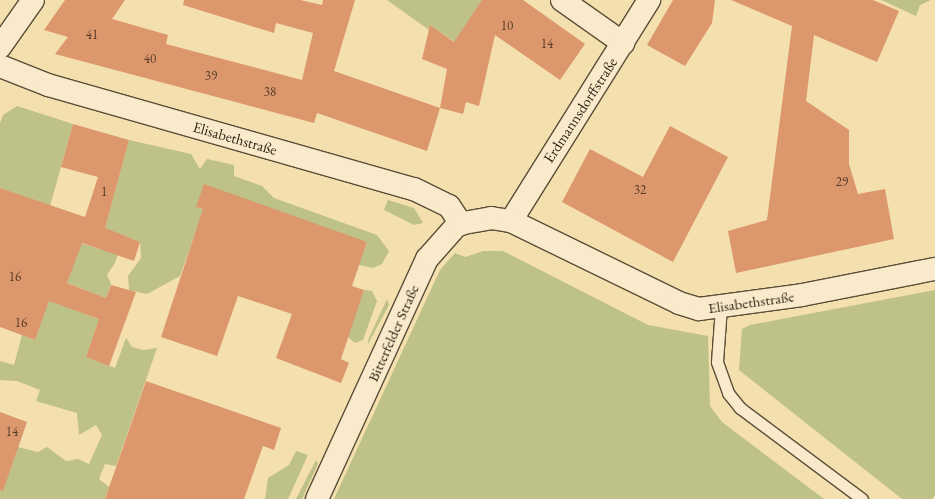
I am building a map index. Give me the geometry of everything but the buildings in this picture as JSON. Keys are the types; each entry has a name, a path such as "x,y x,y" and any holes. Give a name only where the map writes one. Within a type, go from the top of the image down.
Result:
{"street":[{"path":"0,48 33,0"},
{"path":"562,0 623,43"},
{"name":"Erdmannsdorffstraße","path":"511,221 623,43 648,0"},
{"name":"Elisabethstraße","path":"0,66 48,85 414,189 449,206 461,224"},
{"name":"Bitterfelder Straße","path":"317,499 427,259 446,234 461,224 491,218 511,221"},
{"name":"Elisabethstraße","path":"511,221 679,303 698,309 721,307 935,269"}],"lane":[{"path":"721,307 717,362 728,393 740,408 862,499"}],"green space":[{"path":"387,0 482,0 456,43 430,25 429,30"},
{"path":"881,0 931,0 920,5 916,16"},
{"path":"17,106 73,124 50,206 0,188 0,123 3,115"},
{"path":"129,140 191,154 200,169 207,159 234,165 234,176 262,186 274,198 377,235 389,251 382,264 373,268 359,265 367,242 196,207 211,212 196,231 180,276 147,294 129,290 128,276 141,258 140,242 124,236 115,263 107,275 111,284 106,298 67,283 70,274 39,263 50,233 99,249"},
{"path":"388,200 414,208 423,223 414,225 384,210"},
{"path":"483,251 503,251 648,325 708,336 710,406 722,422 824,499 334,499 440,270 455,253 465,257"},
{"path":"364,290 372,291 377,301 363,340 355,343 347,336"},
{"path":"935,290 935,495 932,499 902,499 739,370 742,329 750,325"},
{"path":"387,299 389,305 368,344 368,340"},
{"path":"49,300 99,319 86,357 115,368 126,338 132,347 143,350 157,348 116,466 105,464 99,479 109,487 105,499 0,499 0,468 10,471 18,447 38,452 47,447 66,461 78,459 89,464 102,435 96,425 79,435 77,413 36,401 40,390 17,381 0,380 0,361 14,365 22,335 35,340"},
{"path":"296,451 308,455 288,499 265,499 268,478 289,465"},
{"path":"316,460 318,464 302,499 296,499"}]}
